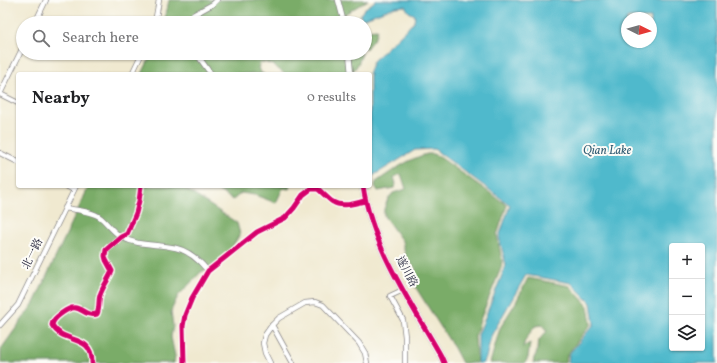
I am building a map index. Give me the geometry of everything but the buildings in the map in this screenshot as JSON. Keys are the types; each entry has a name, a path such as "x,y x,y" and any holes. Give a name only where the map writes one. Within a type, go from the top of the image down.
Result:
{"street":[{"path":"38,16 46,0"},
{"path":"156,16 159,0"},
{"path":"193,16 217,0"},
{"path":"338,0 342,16"},
{"path":"16,102 0,94 17,60"},
{"path":"133,72 139,60"},
{"path":"201,60 210,72"},
{"path":"349,60 350,72"},
{"path":"0,153 16,161"},
{"name":"北一路","path":"0,325 18,304 75,188"},
{"path":"92,363 90,350 84,343 62,336 54,329 52,325 53,321 68,309 73,307 78,308 88,314 97,314 102,290 110,278 112,271 106,260 106,250 121,237 127,234 136,213 141,188"},
{"name":"遂川路","path":"363,188 365,201 382,248 444,363"},
{"path":"184,363 183,326 185,314 192,298 208,271 257,232 285,218 294,208 302,195 311,189 318,189 333,202 342,205 365,201"},
{"path":"66,208 95,214 102,219 111,230 121,237 139,244 176,248 188,253 202,263 208,271"},
{"path":"404,290 390,296 403,320 405,337 405,363"},
{"path":"270,363 265,353 263,343 265,335 272,325 279,318 305,303 315,302 323,305 359,343 365,353 366,363"},
{"path":"272,325 293,363"}],"green space":[{"path":"169,0 368,0 341,16 166,16"},
{"path":"372,29 377,29 375,37 372,41"},
{"path":"149,60 360,60 356,68 352,72 282,72 273,65 264,62 260,63 258,68 260,72 143,72"},
{"path":"427,154 433,154 441,158 507,205 497,235 502,261 501,268 480,320 475,337 477,363 462,363 411,280 416,269 406,258 402,241 384,216 384,209 388,199 393,193 406,189 401,174 394,177 396,184 394,188 378,191 375,186 376,182 400,166"},
{"path":"88,188 184,188 237,223 240,234 224,261 201,272 178,296 171,311 173,326 171,337 175,356 174,363 1,363 1,349 34,303"},
{"path":"214,188 283,188 276,203 255,195 241,193 233,200"},
{"path":"528,278 570,286 588,306 591,324 567,355 566,363 533,363 539,340 547,331 542,325 535,326 525,341 523,347 530,343 528,358 525,363 490,363 500,328 516,302"}],"water":[{"name":"Qian Lake","path":"375,0 717,0 717,363 568,363 569,354 594,324 591,303 571,283 526,275 491,336 486,358 483,363 478,363 478,335 506,265 499,237 510,205 434,149 415,150 372,176 372,72 369,72 373,61 414,22 415,15 409,12 405,6 395,7 370,16 360,15 364,9"}],"cycle path":[{"path":"92,363 91,354 88,347 83,343 57,331 52,325 53,321 68,309 73,308 77,308 87,314 97,314 100,295 112,271 106,260 106,250 121,237 127,234 136,213 141,188"},
{"path":"363,188 368,209 384,253 394,274 444,363"},
{"path":"184,363 183,326 185,315 192,298 208,271 257,232 285,218 303,195 311,189 318,189 331,201 340,205 365,201"}]}
